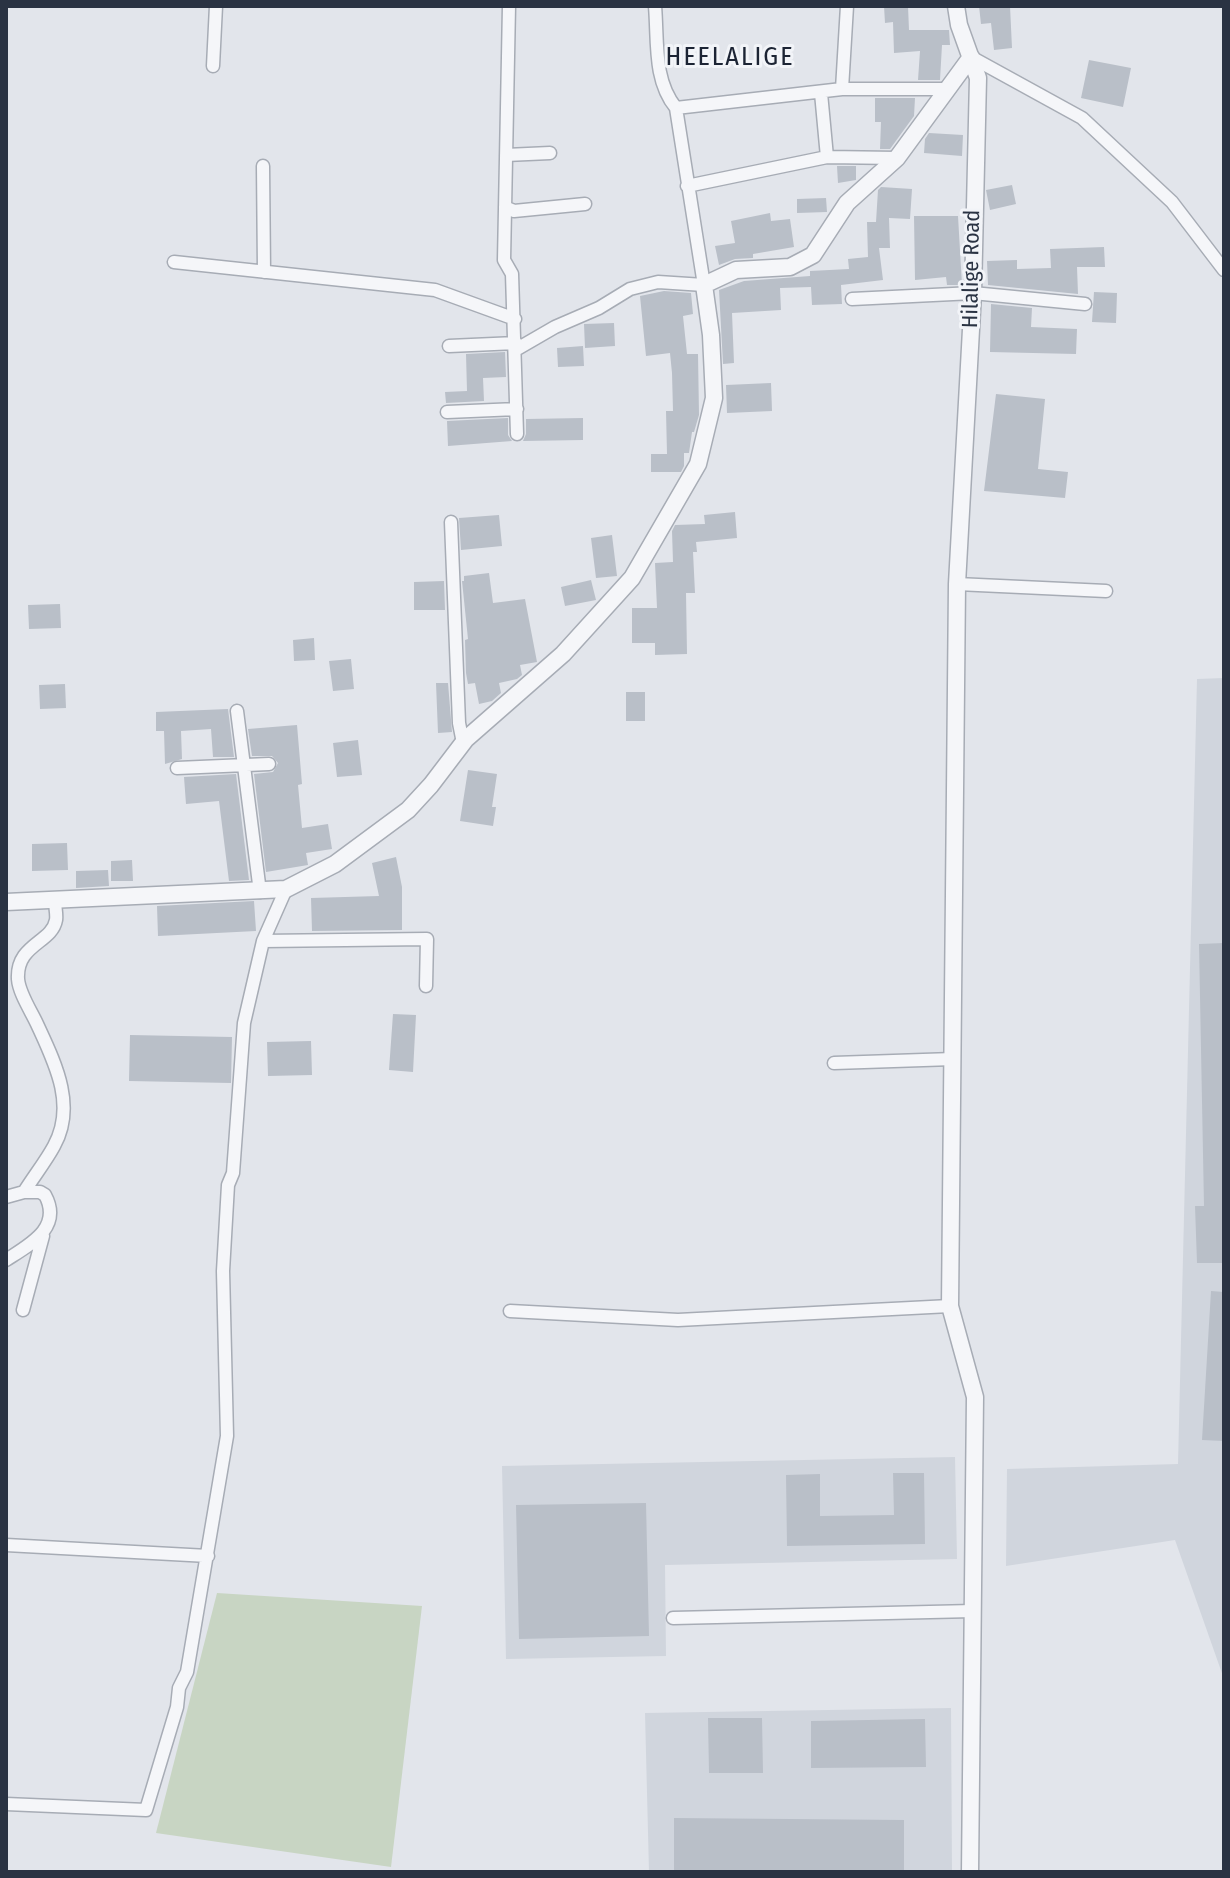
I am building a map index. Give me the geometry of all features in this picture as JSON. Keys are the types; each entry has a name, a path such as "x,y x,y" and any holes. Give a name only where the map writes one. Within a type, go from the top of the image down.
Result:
{"street":[{"path":"213,66 216,6"},
{"path":"509,6 504,260 512,274 517,434"},
{"path":"6,902 286,889 335,864 408,810 463,743 563,654 632,578 698,464 714,398 711,335 704,285 676,108 666,95 660,79 655,6"},
{"path":"842,89 847,6"},
{"name":"Hilalige Road","path":"956,6 959,25 978,78 973,293 957,584 950,1306 975,1397 970,1872"},
{"path":"449,346 516,346 599,308 630,289 658,282 704,285 736,270 790,267 813,255 847,203 897,158 971,57 1082,118 1172,202 1224,270"},
{"path":"676,108 842,89 948,89"},
{"path":"821,93 827,157"},
{"path":"506,155 550,153"},
{"path":"687,186 827,157 897,158"},
{"path":"263,166 264,272"},
{"path":"505,207 514,211 585,204"},
{"path":"174,262 435,290 515,319"},
{"path":"852,299 973,293 1085,304"},
{"path":"447,412 517,409"},
{"path":"451,522 459,723 463,743"},
{"path":"957,584 1106,591"},
{"path":"237,711 260,892"},
{"path":"177,768 269,764"},
{"path":"6,1804 146,1810 177,1707 179,1688 187,1672 227,1436 223,1271 244,1023 263,941 286,889"},
{"path":"24,1192 56,1143 62,1123 64,1096 56,1067 18,981 20,963 30,947 46,935 56,921 55,901"},
{"path":"263,941 427,939 426,986"},
{"path":"834,1063 953,1059"},
{"path":"6,1197 40,1192 48,1201 50,1212 23,1310"},
{"path":"6,1260 43,1236"},
{"path":"510,1311 678,1320 950,1306"},
{"path":"6,1545 208,1556"},
{"path":"673,1618 973,1611"}],"shaded area":[{"path":"1224,678 1224,1679 1175,1540 1006,1566 1007,1469 1178,1464 1197,679"},
{"path":"955,1457 957,1559 665,1565 666,1656 506,1659 502,1466"},
{"path":"951,1708 952,1872 649,1872 645,1713"}],"green space":[{"path":"217,1593 422,1606 391,1867 156,1833"}],"building":[{"path":"884,6 908,6 909,30 949,30 950,45 942,45 940,80 918,80 920,51 894,53 893,22 885,23"},
{"path":"979,6 1010,6 1012,48 994,50 991,23 981,24"},
{"path":"1089,60 1131,68 1123,107 1081,98"},
{"path":"875,98 915,98 914,116 890,149 880,149 881,122 875,122"},
{"path":"929,133 963,135 962,156 924,153 925,139"},
{"path":"837,166 856,166 856,180 838,183"},
{"path":"1012,185 1016,204 990,210 986,190"},
{"path":"881,187 912,189 910,219 889,218 890,248 879,248 883,280 841,285 842,304 812,305 811,287 780,288 781,310 732,313 734,363 723,364 719,290 744,281 810,276 810,271 849,269 848,259 868,257 867,222 876,222 878,190"},
{"path":"826,198 827,212 797,213 797,199"},
{"path":"770,213 771,221 790,219 794,247 753,254 753,258 735,259 719,265 715,246 735,243 731,221"},
{"path":"914,216 958,216 962,285 947,285 946,277 915,280"},
{"path":"1104,247 1105,267 1077,267 1078,294 988,285 987,261 1017,260 1017,269 1051,268 1050,249"},
{"path":"664,291 691,293 693,314 683,316 687,354 698,354 699,415 692,432 689,453 684,453 681,472 651,472 651,454 667,454 666,411 673,411 672,373 670,353 646,356 640,296"},
{"path":"1094,292 1117,293 1116,323 1092,322"},
{"path":"991,304 1032,308 1031,327 1077,329 1076,354 990,352"},
{"path":"614,323 615,346 585,348 584,324"},
{"path":"583,346 584,366 558,367 557,348"},
{"path":"505,352 506,377 483,378 484,401 446,403 445,392 467,391 466,354"},
{"path":"771,383 772,411 727,413 726,385"},
{"path":"996,394 1045,399 1038,469 1068,472 1065,498 984,491"},
{"path":"508,418 508,435 512,441 448,446 447,421"},
{"path":"583,418 583,440 523,441 526,419"},
{"path":"735,512 737,538 696,542 697,552 693,552 695,593 686,593 687,654 655,655 655,643 632,643 632,608 657,608 655,563 673,562 672,531 675,525 705,524 704,515"},
{"path":"499,515 502,546 461,550 459,518"},
{"path":"612,535 617,576 596,578 591,538"},
{"path":"489,573 493,603 525,599 537,662 520,665 522,675 499,683 501,693 492,701 479,704 475,683 468,684 466,673 465,640 468,639 462,581 464,576"},
{"path":"591,580 596,600 565,606 561,587"},
{"path":"444,581 445,610 414,610 414,582"},
{"path":"60,604 61,628 29,629 28,605"},
{"path":"314,638 315,660 294,661 293,640"},
{"path":"351,659 354,689 333,691 329,661"},
{"path":"436,683 448,683 452,732 438,733"},
{"path":"65,684 66,708 40,709 39,685"},
{"path":"626,692 645,692 645,721 626,721"},
{"path":"228,709 234,757 213,757 211,729 181,731 182,759 165,764 164,731 156,731 156,712"},
{"path":"297,725 302,828 328,824 332,849 306,853 308,865 266,872 254,774 273,772 278,763 272,756 252,756 248,729"},
{"path":"358,740 362,775 337,777 333,743"},
{"path":"468,770 497,774 492,807 496,807 493,826 460,821"},
{"path":"236,774 249,880 229,881 219,801 186,804 184,777"},
{"path":"67,843 68,870 32,871 32,844"},
{"path":"396,857 402,887 402,930 312,931 311,898 379,896 372,863"},
{"path":"132,860 133,881 111,881 111,861"},
{"path":"108,870 109,886 76,888 76,871"},
{"path":"254,901 256,931 158,936 157,906"},
{"path":"1224,943 1224,1263 1197,1263 1195,1206 1204,1206 1199,944"},
{"path":"393,1014 416,1015 413,1072 389,1070"},
{"path":"130,1035 232,1037 231,1083 129,1081"},
{"path":"311,1041 312,1075 268,1076 267,1042"},
{"path":"1211,1291 1224,1292 1224,1441 1202,1440"},
{"path":"893,1473 924,1473 925,1544 787,1546 786,1475 820,1474 820,1516 894,1515"},
{"path":"646,1503 649,1636 519,1639 516,1505"},
{"path":"708,1718 762,1718 763,1773 709,1773"},
{"path":"925,1719 926,1767 811,1768 811,1721"},
{"path":"674,1818 904,1820 904,1872 674,1871"}],"district":[{"name":"HEELALIGE","path":"730,58"}]}
